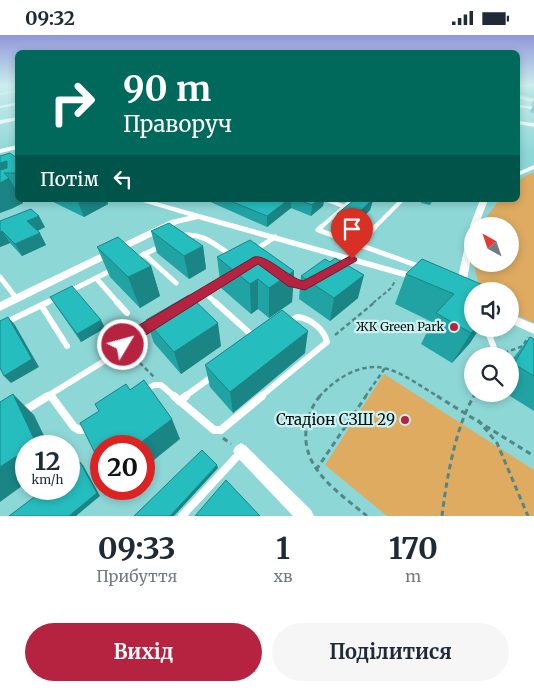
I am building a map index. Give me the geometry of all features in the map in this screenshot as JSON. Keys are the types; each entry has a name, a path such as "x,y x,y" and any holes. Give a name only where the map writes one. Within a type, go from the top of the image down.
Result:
{"street":[{"path":"0,122 15,119"},
{"path":"520,123 534,125"},
{"path":"0,151 15,148"},
{"path":"520,173 534,167"},
{"path":"147,202 275,237 348,261 401,273 426,281"},
{"path":"477,217 483,202"},
{"path":"0,307 174,222 202,217"},
{"path":"464,261 456,289 464,294"},
{"path":"519,324 532,332"},
{"path":"241,451 305,516"}],"lane":[{"path":"332,202 345,207"},
{"path":"350,202 318,230 424,267"},
{"path":"358,245 400,202"},
{"path":"175,239 186,234 197,234 237,257"},
{"path":"254,256 250,253 275,237"},
{"path":"128,262 168,243"},
{"path":"144,254 176,283"},
{"path":"0,325 120,266"},
{"path":"0,277 17,299"},
{"path":"96,278 127,313"},
{"path":"180,307 227,278"},
{"path":"285,278 298,285 310,284"},
{"path":"204,292 260,342 253,347"},
{"path":"41,305 67,346"},
{"path":"17,415 124,347 124,341 164,317"},
{"path":"140,393 154,385 161,385 208,427 214,430 221,430 327,342 323,332 302,317 297,317 284,325"},
{"path":"179,401 223,369"},
{"path":"50,395 74,427 79,430 86,430 94,426"},
{"path":"182,516 241,451"}],"path":[{"path":"327,342 390,289 401,273"},
{"path":"519,347 532,332"},
{"path":"124,347 161,385"},
{"path":"316,470 385,368"},
{"path":"367,516 316,470 306,447 304,425 312,405 323,391 357,370 385,368 465,410 534,456"},
{"path":"442,516 445,491 465,410 470,402"},
{"path":"477,418 497,443 528,516"}],"shaded area":[{"path":"534,172 534,323 519,316 519,282 478,282 476,273 519,273 519,217 487,217 498,202 520,202 520,179"},
{"name":"Стадіон СЗШ 29","path":"384,374 534,470 534,516 387,516 325,465"}],"building":[{"path":"10,153 15,157 15,173 4,173 9,178 0,183 0,170 7,168 7,161 0,163 0,156"},
{"path":"233,202 285,202 267,216"},
{"path":"304,202 316,202 312,205"},
{"path":"352,202 370,202 351,220 337,214"},
{"path":"31,209 39,216 27,221 40,233 15,244 2,231 0,232 0,221"},
{"path":"169,223 203,246 184,256 151,231"},
{"path":"118,237 151,266 128,277 97,247"},
{"path":"250,240 294,271 269,288 258,279 250,284 217,257"},
{"path":"335,258 364,275 334,298 301,276 325,259 330,262"},
{"path":"422,259 476,282 464,282 464,329 436,313 454,294 406,274"},
{"path":"72,286 101,320 77,334 50,297"},
{"path":"189,295 218,323 174,352 146,320"},
{"path":"282,310 308,331 230,392 205,365"},
{"path":"8,317 32,359 4,376 0,368 0,321"},
{"path":"530,337 534,339 534,376 519,367 519,356"},
{"path":"144,380 172,419 151,435 90,435 90,443 80,423 99,411 95,404 126,384 130,390"},
{"path":"13,394 32,435 15,435 15,457 0,467 0,402"},
{"path":"202,450 217,465 170,516 134,516 150,500 155,500 155,496"},
{"path":"80,462 90,480 90,499 69,516 9,516 30,500 80,500"},
{"path":"226,480 260,516 195,516"}],"place":[{"name":"ЖК Green Park","path":"454,327"},
{"name":"Стадіон СЗШ 29","path":"405,420"}],"route":[{"path":"123,345 124,341 258,259 292,283 305,286 352,259"}]}
